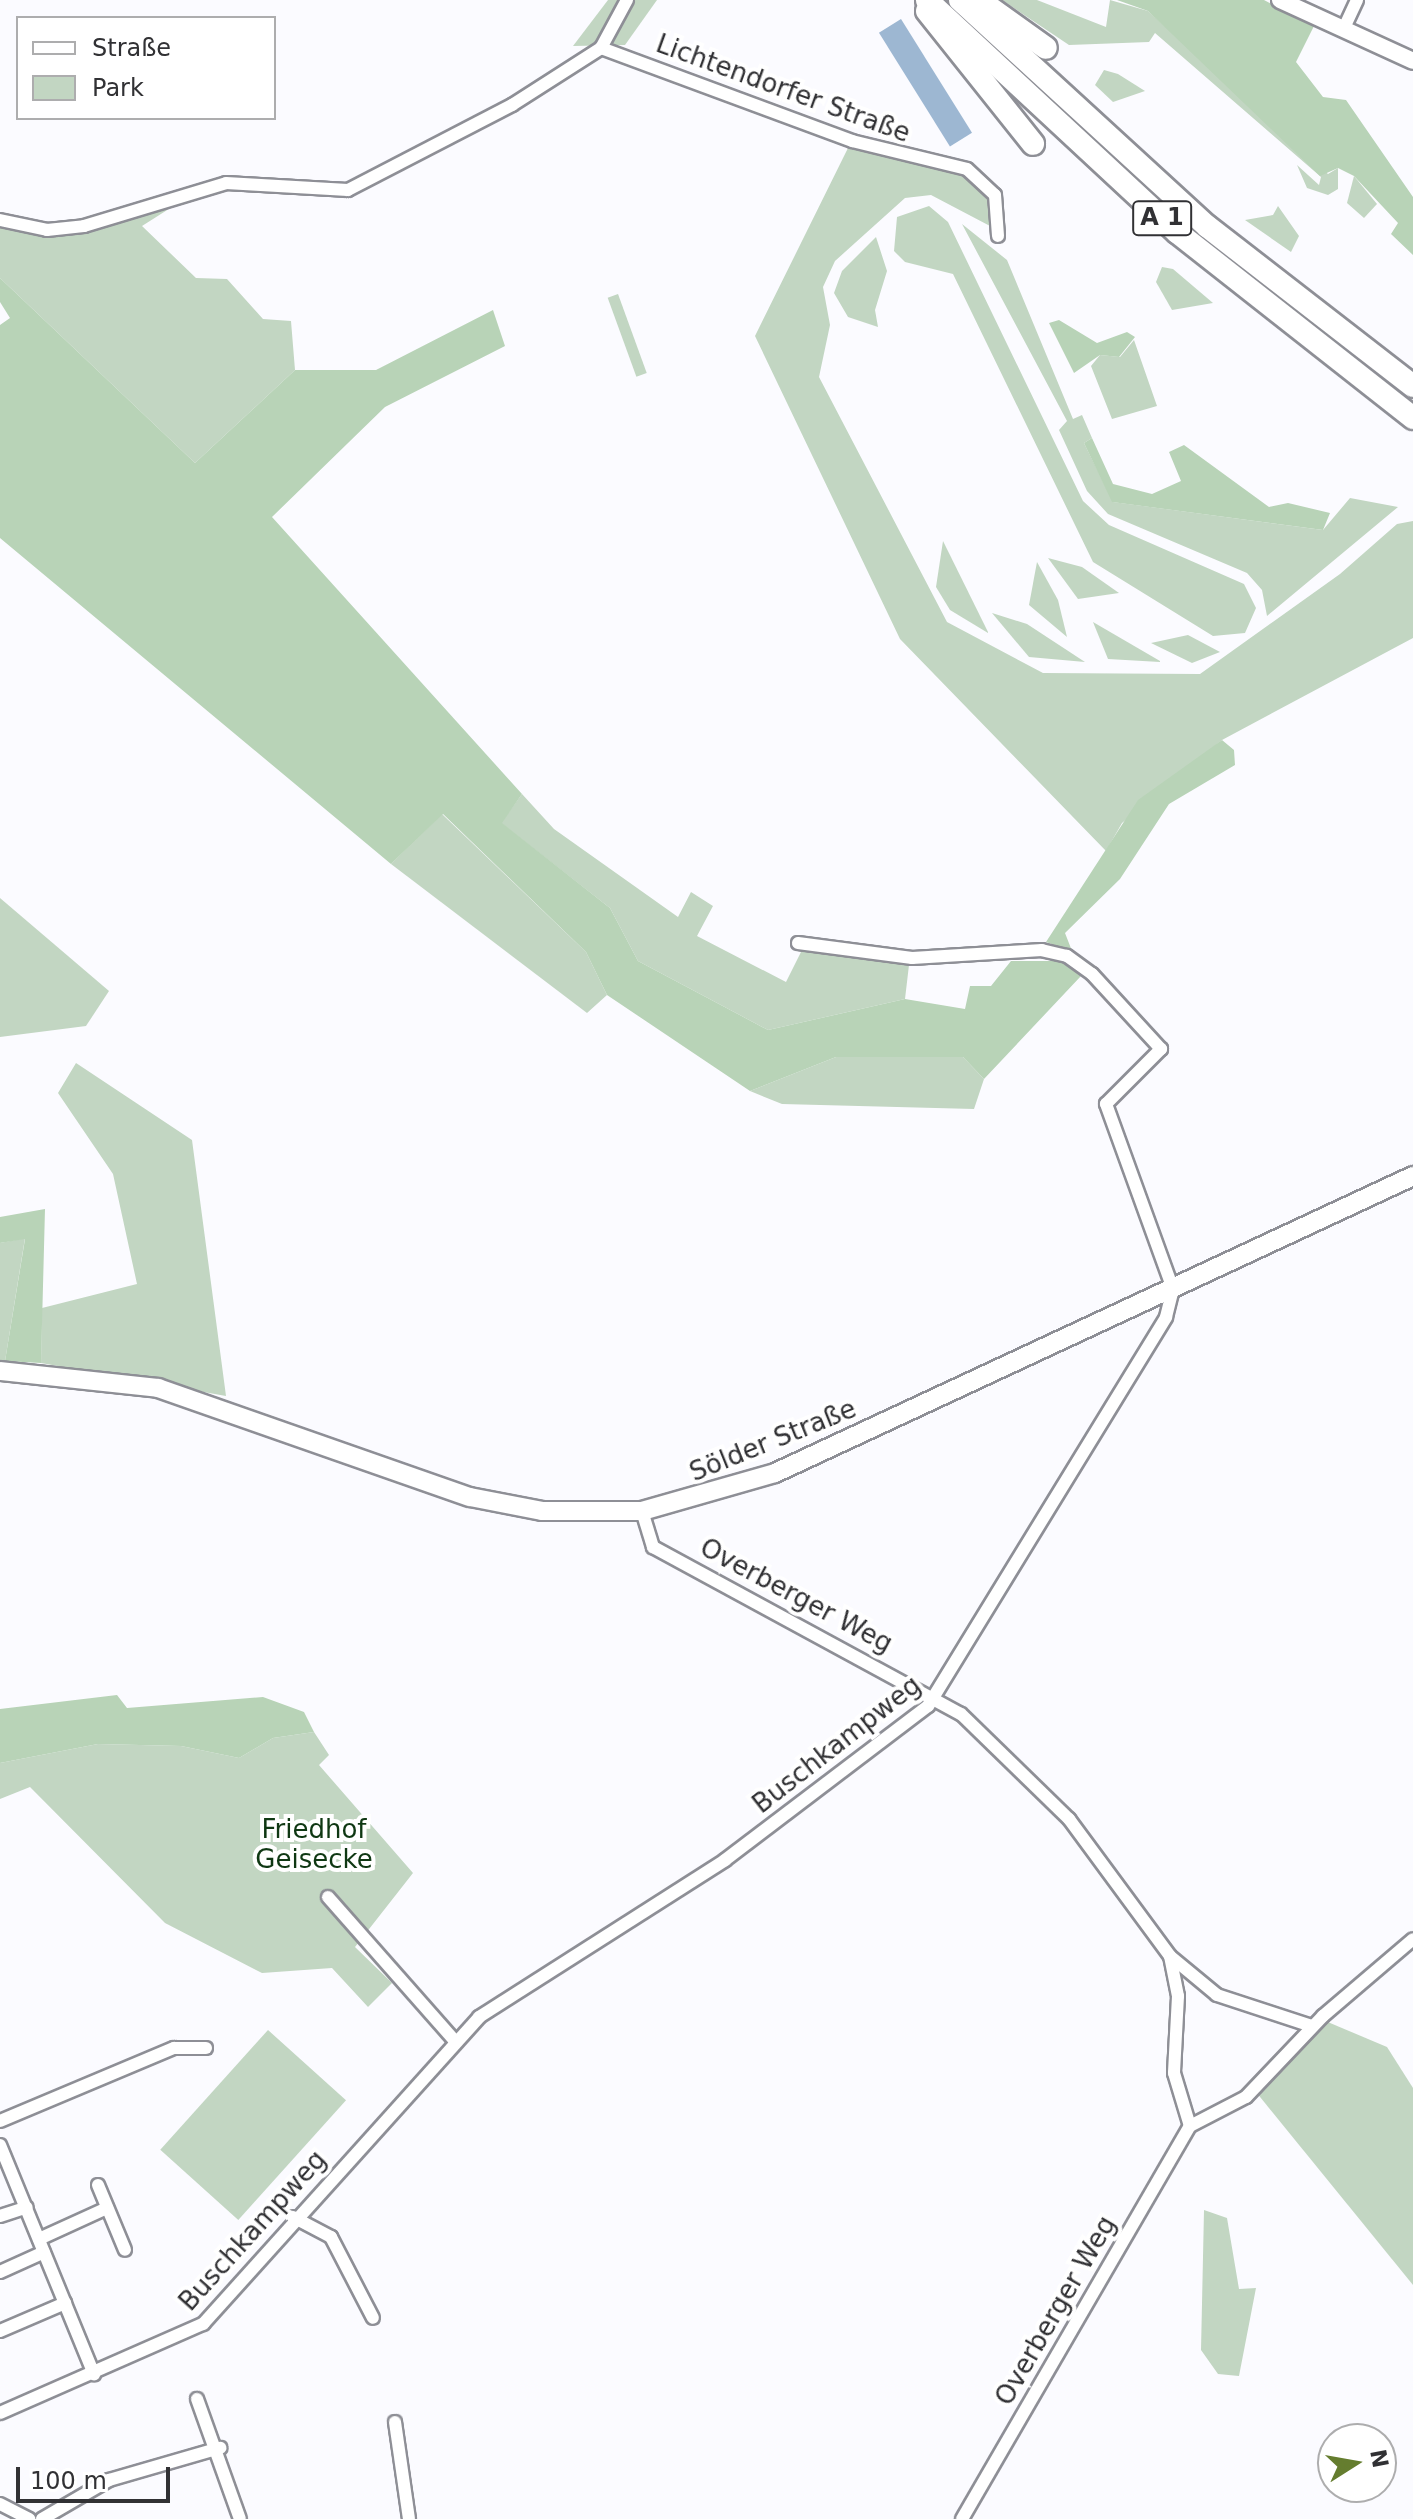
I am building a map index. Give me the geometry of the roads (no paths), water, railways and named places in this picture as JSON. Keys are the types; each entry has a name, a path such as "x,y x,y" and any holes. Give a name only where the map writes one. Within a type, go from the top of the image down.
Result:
{"highway":[{"path":"920,0 1033,144"},
{"name":"A 1","path":"927,0 1178,233 1413,418"},
{"name":"A 1","path":"960,0 1208,227 1413,386"},
{"path":"979,0 1046,48"}],"main road":[{"name":"Sölder Straße","path":"0,1371 158,1388 470,1497 542,1511 642,1511 775,1473 1413,1176"}],"street":[{"path":"0,220 47,230 84,226 226,183 348,190 512,105 601,48 627,0"},
{"path":"1280,0 1413,61"},
{"path":"1344,28 1357,0"},
{"name":"Lichtendorfer Straße","path":"601,48 852,141 967,169 995,195 998,236"},
{"path":"798,943 912,958 1042,950 1067,956 1092,974 1161,1049 1106,1104 1173,1289"},
{"name":"Buschkampweg","path":"0,2413 203,2324 293,2217 454,2040 510,1993 725,1860 935,1698 1104,1429 1166,1317 1173,1289"},
{"name":"Overberger Weg","path":"642,1511 653,1547 961,1714 1069,1819 1170,1956 1217,1995 1312,2026"},
{"path":"328,1897 454,2040"},
{"path":"1190,2126 1246,2097 1312,2026 1413,1939"},
{"name":"Overberger Weg","path":"962,2519 1190,2126 1174,2073 1178,1996 1170,1956"},
{"path":"0,2121 174,2048 206,2048"},
{"path":"0,2145 3,2162 27,2207 94,2374"},
{"path":"98,2185 125,2250"},
{"path":"0,2216 27,2207"},
{"path":"39,2239 107,2208"},
{"path":"293,2217 331,2237 373,2318"},
{"path":"0,2272 44,2252"},
{"path":"0,2331 65,2303"},
{"path":"197,2399 220,2448 240,2519"},
{"path":"395,2422 409,2519"},
{"path":"42,2519 109,2480 220,2448"},
{"path":"0,2504 29,2519"}],"water":[{"path":"901,19 972,133 950,146 879,33"}],"park label":[{"name":"Friedhof Geisecke","path":"314,1845"}]}
